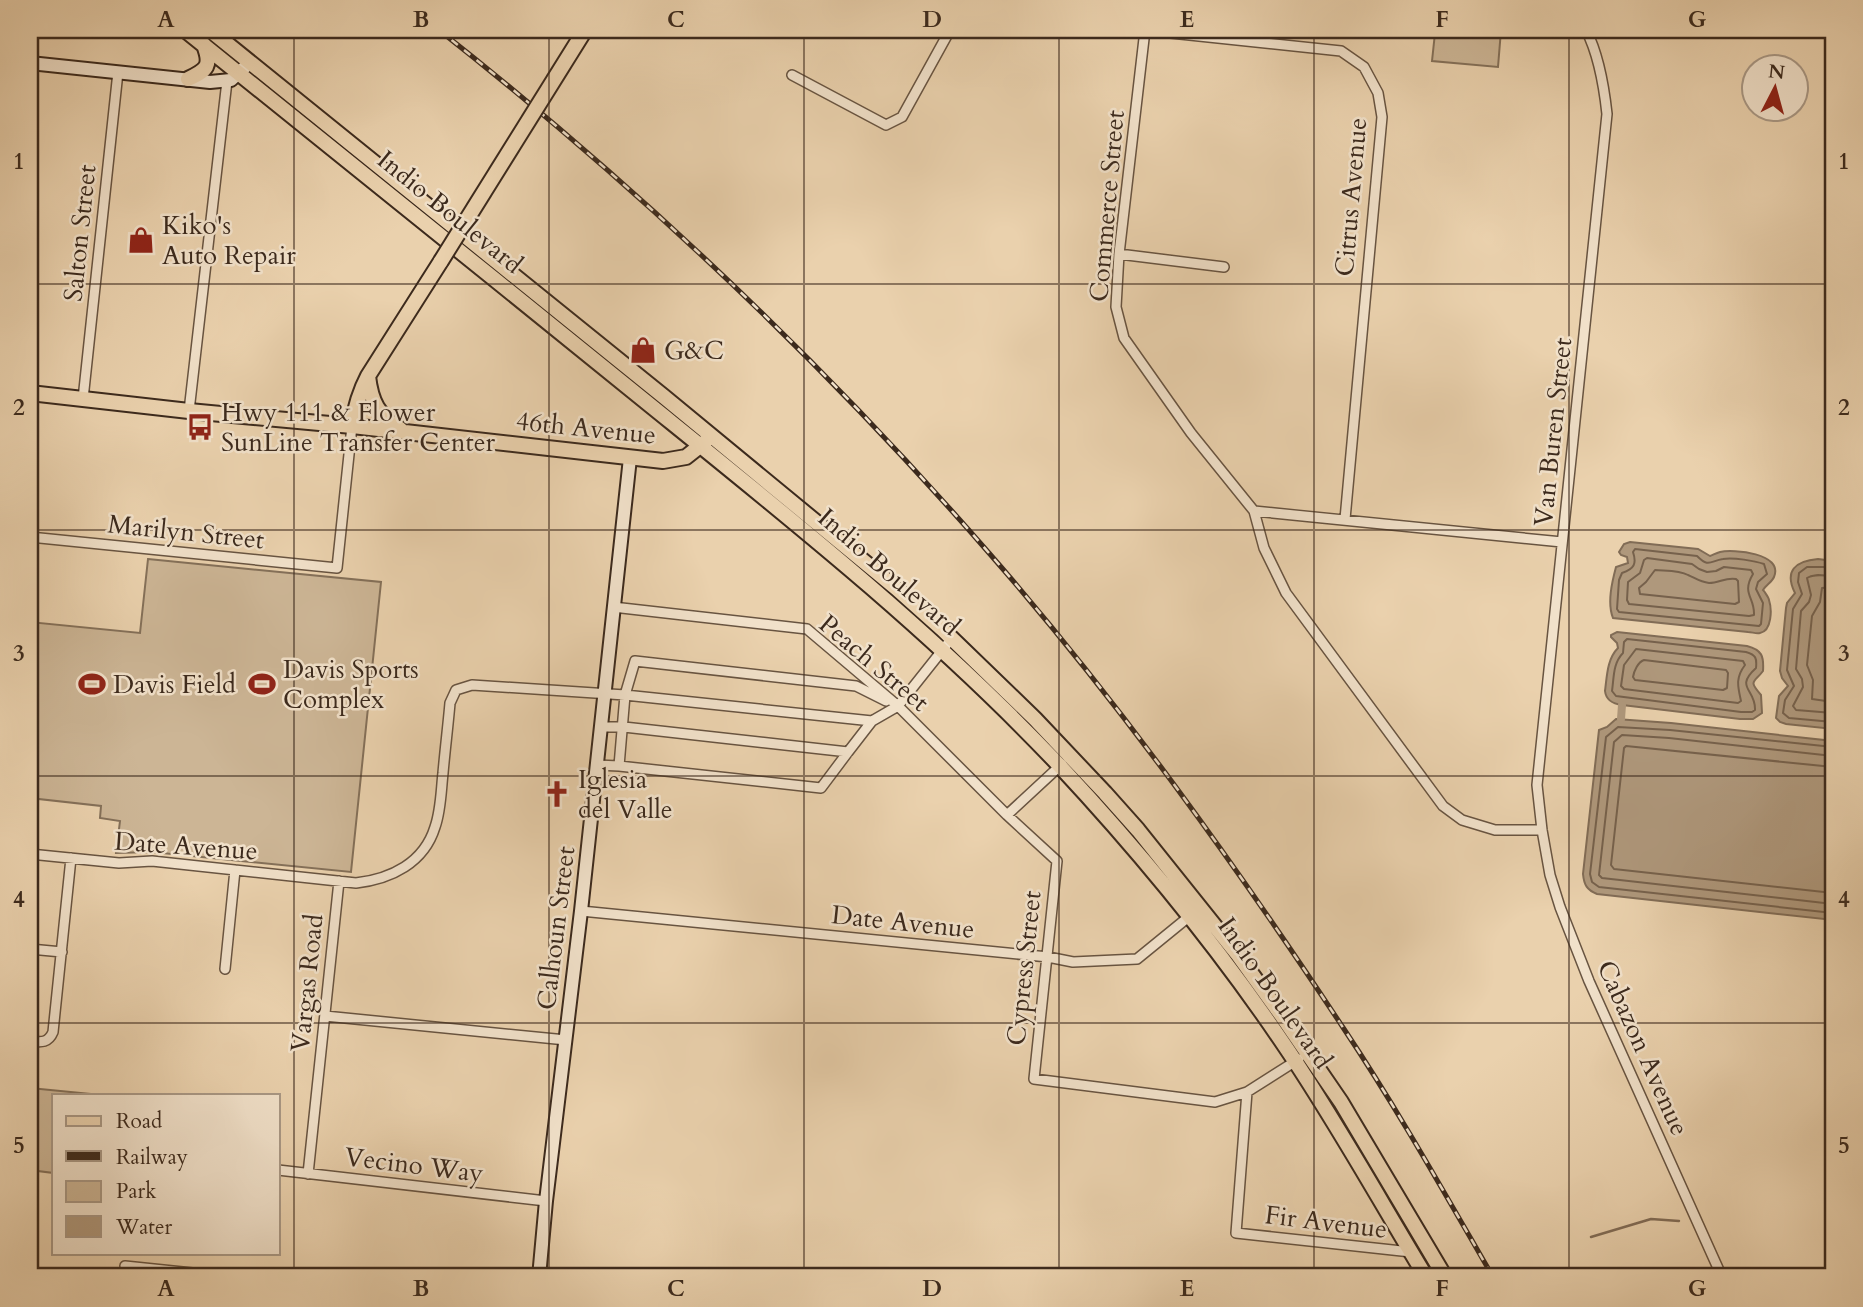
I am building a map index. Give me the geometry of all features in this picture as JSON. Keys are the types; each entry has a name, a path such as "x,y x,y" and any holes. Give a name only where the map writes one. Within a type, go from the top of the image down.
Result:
{"main road":[{"name":"Indio Boulevard","path":"185,30 204,45 233,77 322,140 872,588 947,644"},
{"name":"Indio Boulevard","path":"210,30 896,587 998,703 1065,761 1126,840 1195,911 1237,979 1301,1057 1371,1152 1445,1277"},
{"path":"352,426 361,390 368,376 585,30"},
{"path":"188,79 202,73 208,65 204,45"},
{"path":"322,140 345,150 364,164 380,167"},
{"path":"368,376 378,409 386,420 405,432"},
{"name":"46th Avenue","path":"30,393 663,461 689,455 712,436"},
{"name":"Indio Boulevard","path":"1301,1057 1426,1277"}],"street":[{"path":"792,75 886,125 902,117 950,30"},
{"name":"Commerce Street","path":"1144,30 1119,254 1116,307 1124,338 1191,433 1254,511"},
{"name":"Citrus Avenue","path":"1144,30 1341,51 1364,67 1378,93 1382,117 1345,519"},
{"name":"Van Buren Street","path":"1542,830 1537,785 1607,114 1603,83 1586,30"},
{"path":"30,63 210,82 233,77 250,62"},
{"name":"Salton Street","path":"83,400 118,72"},
{"path":"189,411 233,77"},
{"path":"1119,254 1224,267"},
{"name":"Marilyn Street","path":"30,537 337,568 352,426"},
{"name":"Calhoun Street","path":"539,1277 582,911 630,458"},
{"path":"1542,830 1495,830 1462,820 1443,806 1286,593 1264,548 1254,511 1562,542"},
{"name":"Peach Street","path":"613,607 807,629 898,706 1057,862"},
{"path":"597,765 821,789 872,721 898,706 947,644"},
{"path":"620,766 625,695 635,661 856,686 898,706"},
{"name":"Date Avenue","path":"30,854 119,863 152,861 356,883 374,881 405,868 428,843 435,829 439,815 450,703 456,690 472,685 605,695"},
{"path":"605,695 872,721"},
{"path":"601,727 624,727 848,752"},
{"path":"1007,815 1065,761"},
{"name":"Cabazon Avenue","path":"1542,830 1550,875 1589,981 1721,1277"},
{"path":"30,1041 47,1041 53,1032 71,858"},
{"name":"Cypress Street","path":"1057,862 1034,1079 1215,1102 1247,1092"},
{"path":"225,969 235,870"},
{"name":"Vargas Road","path":"308,1174 339,881"},
{"name":"Date Avenue","path":"582,911 1048,957 1073,962 1138,959 1195,911"},
{"path":"30,949 62,952"},
{"path":"325,1016 566,1040"},
{"path":"1247,1092 1301,1057"},
{"name":"Fir Avenue","path":"1247,1092 1236,1233 1411,1252"},
{"name":"Vecino Way","path":"280,1170 546,1201"},
{"path":"125,1266 231,1277"}],"green space":[{"path":"1439,30 1501,30 1498,67 1432,61 1435,33"},
{"name":"Davis Sports Complex","path":"148,559 381,582 351,872 152,852 116,853 120,821 100,818 101,806 30,798 30,622 140,633"},
{"path":"30,1088 91,1094 52,1094 52,1173 30,1170"}],"water":[{"path":"1630,542 1698,549 1710,556 1735,551 1765,558 1775,569 1773,579 1763,590 1771,609 1767,628 1757,633 1613,618 1610,599 1616,567 1628,563 1627,557 1619,552 1624,544"},
{"path":"1818,559 1833,561 1833,729 1786,724 1776,718 1779,696 1788,686 1780,671 1786,608 1795,593 1791,573 1803,562"},
{"path":"1617,632 1756,649 1763,661 1763,671 1754,684 1761,695 1762,713 1753,719 1740,719 1613,703 1605,691 1610,662 1618,648 1611,635"},
{"path":"1616,719 1833,741 1833,920 1597,894 1588,889 1583,874 1599,730"}],"waterway":[{"path":"1621,719 1622,705"},
{"path":"1591,1237 1651,1219 1679,1221"},
{"path":"1514,1277 1526,1271"}],"railway":[{"path":"439,30 586,151 726,279 861,413 926,482 1037,609 1174,785 1303,967 1383,1090 1493,1277"}],"place":[{"name":"Kiko's Auto Repair","path":"141,240"},
{"name":"G&C","path":"643,350"},
{"name":"Hwy 111 & Flower SunLine Transfer Center","path":"200,427"},
{"name":"Davis Field","path":"92,684"},
{"name":"Davis Sports Complex","path":"262,684"},
{"name":"Iglesia del Valle","path":"557,794"}]}
